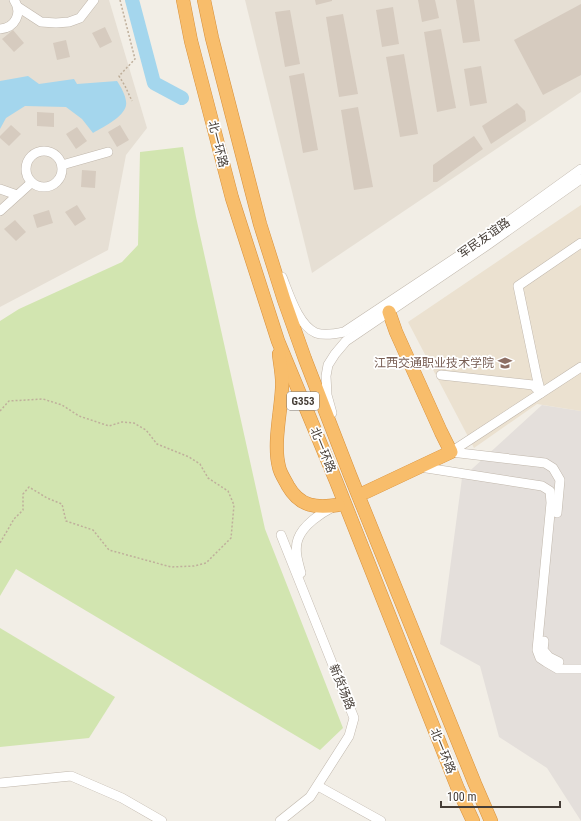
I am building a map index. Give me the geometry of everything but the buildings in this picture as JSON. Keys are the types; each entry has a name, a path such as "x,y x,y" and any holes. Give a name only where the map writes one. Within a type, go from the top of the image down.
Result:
{"highway":[{"name":"北一环路","path":"183,0 191,42 232,198 278,340 336,481 458,789 473,821"},
{"name":"北一环路","path":"204,0 212,38 260,224 284,300 350,475 491,821"},
{"path":"366,492 451,452 396,332 387,308"},
{"path":"278,340 283,386 277,449 279,467 292,494 303,502 314,506 338,504"}],"street":[{"path":"16,4 41,22 56,23 69,22 80,18 94,0"},
{"path":"0,29 5,29 15,22 18,14 16,4"},
{"path":"43,150 50,151 60,159 62,171 58,181 47,187 36,186 31,183 27,177 25,164 33,153 43,150"},
{"path":"62,165 108,152"},
{"name":"军民友谊路","path":"387,308 581,169"},
{"name":"军民友谊路","path":"387,308 486,246 581,178"},
{"path":"0,211 31,183"},
{"path":"0,189 17,195"},
{"path":"260,224 299,316 310,329 317,333 329,335 344,332 387,308"},
{"path":"542,393 537,378 518,286 581,243"},
{"path":"350,475 326,395 326,376 328,365 346,341 387,308"},
{"path":"451,452 581,367"},
{"path":"441,375 533,385 542,393"},
{"path":"451,452 545,463 553,468 560,480 543,650 549,657 560,662 581,663"},
{"path":"420,467 542,486 550,491 551,503 537,650 540,658 558,668 581,668"},
{"path":"314,617 298,559 298,539 301,533 321,514 338,504"},
{"name":"新货场路","path":"280,821 310,797 318,786 349,736 354,718 281,535"},
{"path":"0,783 71,776 122,798 162,821"},
{"path":"318,786 380,821"}],"path":[{"path":"120,0 135,59 119,76 132,101"},
{"path":"0,411 9,401 44,399 62,405 79,416 109,426 122,422 134,423 146,430 157,444 189,457 200,464 208,478 228,491 234,504 231,538 206,563 194,566 171,567 109,550 93,530 66,521 62,504 47,498 29,487 23,494 23,510 14,519 0,543"}],"shaded area":[{"path":"0,0 109,0 147,128 126,155 108,250 0,307"},
{"path":"245,0 581,0 581,92 312,273"},
{"name":"江西交通职业技术学院","path":"581,205 581,411 537,404 474,448 408,322"},
{"path":"542,405 581,411 581,821 547,768 499,737 480,666 440,644 462,478"}],"green space":[{"path":"183,147 196,217 265,529 343,728 320,750 16,569 0,596 0,321 19,309 122,262 138,245 140,152"},
{"path":"0,628 115,697 89,738 0,747"}],"water":[{"path":"28,76 39,84 74,79 77,84 117,81 125,96 126,106 120,116 93,133 82,119 66,107 25,106 6,118 0,129 0,81"}],"waterway":[{"path":"132,0 154,83 182,98"}],"place":[{"name":"江西交通职业技术学院","path":"505,363"}]}
